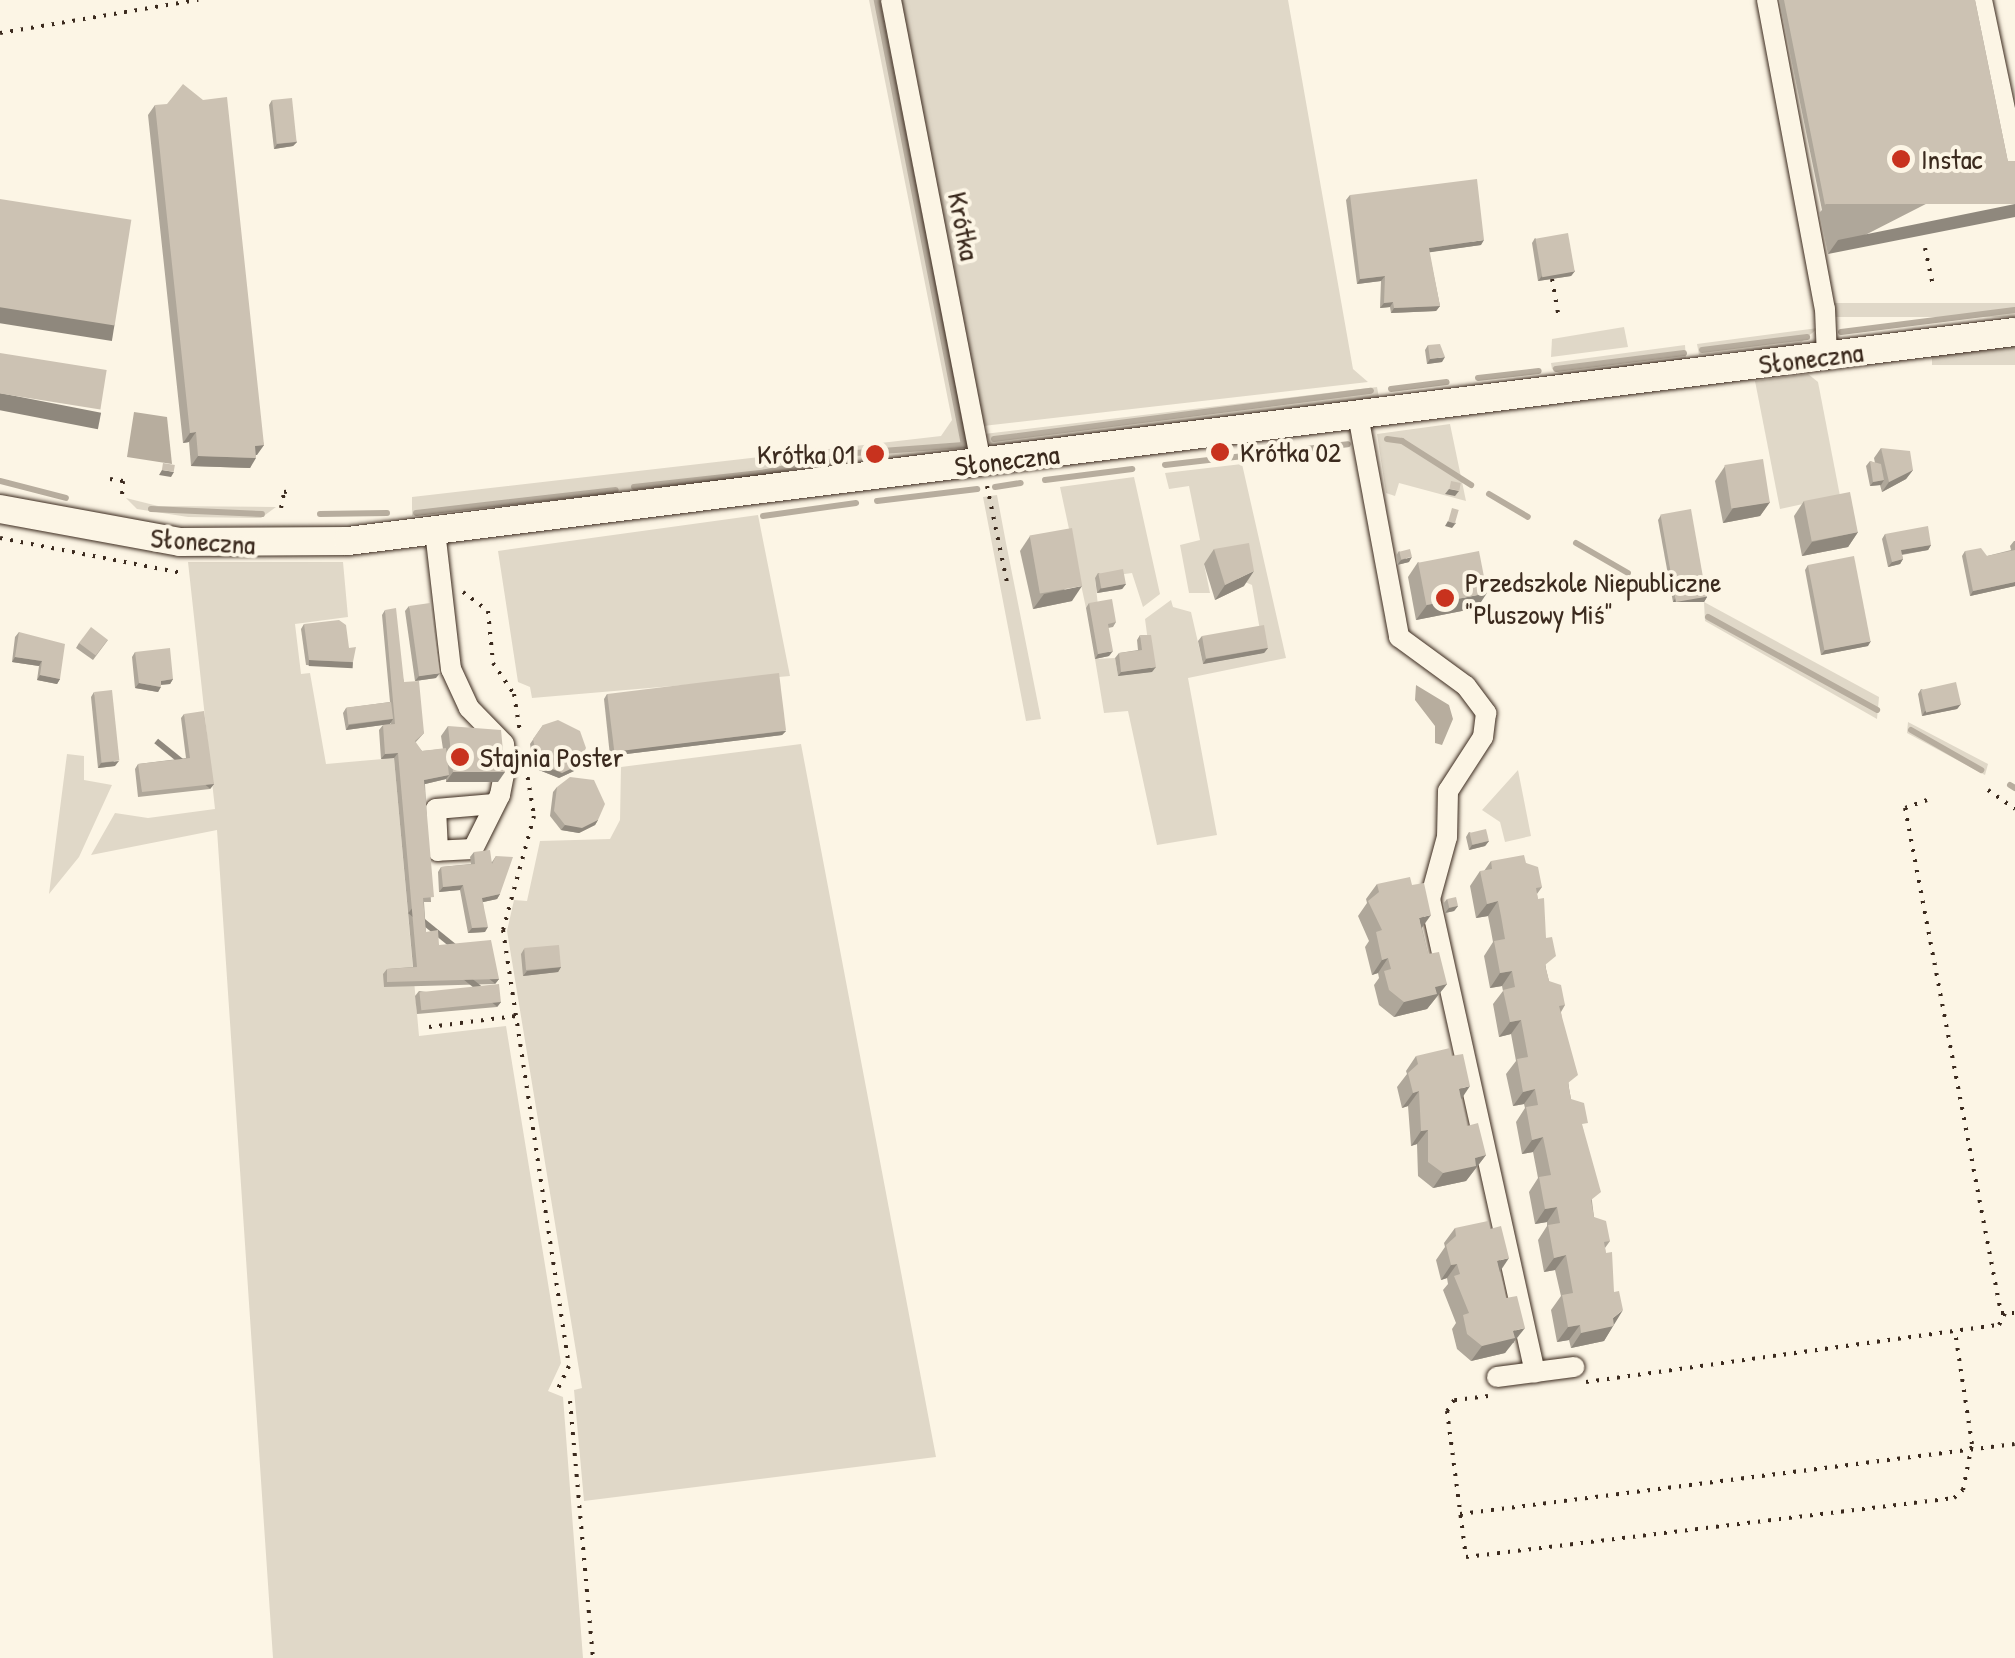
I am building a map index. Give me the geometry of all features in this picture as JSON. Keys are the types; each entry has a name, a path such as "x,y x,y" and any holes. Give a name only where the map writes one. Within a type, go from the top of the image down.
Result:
{"main road":[{"name":"Słoneczna","path":"0,508 196,543 320,544 983,470 1358,415 2015,332"}],"street":[{"name":"Krótka","path":"891,0 983,470"},
{"path":"1766,0 1825,309 1826,357"},
{"path":"1982,0 2015,157"},
{"path":"1358,415 1399,637 1466,686 1486,713 1483,737 1448,791 1447,837 1430,899 1535,1372"},
{"path":"434,531 459,690 504,744 505,776 494,804"},
{"path":"1495,1386 1535,1372 1572,1376"}],"path":[{"path":"0,33 198,0"},
{"path":"1925,248 1933,288"},
{"path":"1552,279 1558,314"},
{"path":"983,470 1007,583"},
{"path":"110,479 123,481 122,497"},
{"path":"281,508 284,492 292,491"},
{"path":"0,538 181,573"},
{"path":"442,580 488,611 494,663 514,694 522,747"},
{"path":"525,764 534,816 503,930 570,1366 557,1391"},
{"path":"1988,790 2015,809"},
{"path":"1572,1376 2000,1325 2005,1313 1905,808 1927,800"},
{"path":"429,1027 516,1016"},
{"path":"2005,1313 2015,1313"},
{"path":"1495,1386 1454,1400 1447,1411 1466,1557 1479,1560 1954,1498 1963,1490 1972,1444 1956,1331"},
{"path":"570,1402 593,1658"},
{"path":"1460,1514 1972,1444 2015,1444"}],"shaded area":[{"path":"869,0 885,0 972,441 966,448 886,460 884,448 866,450 866,462 412,516 412,497 941,436 952,420"},
{"path":"899,0 1288,0 1353,369 1368,382 983,426"},
{"path":"1835,303 2015,303 2015,317 1835,317"},
{"path":"1624,327 1628,347 1551,357 1552,339"},
{"path":"1818,328 1798,345 1699,355 1697,344"},
{"path":"1685,345 1686,360 1665,363 1562,375 1552,369 1551,363"},
{"path":"1932,347 2015,347 2015,365 1932,365"},
{"path":"1808,374 1818,382 1840,496 1780,509 1755,381"},
{"path":"1377,387 1379,398 993,447 984,434"},
{"path":"134,412 167,417 172,464 127,457"},
{"path":"1450,424 1466,501 1399,483 1395,496 1386,493 1377,434"},
{"path":"1242,464 1286,658 1188,678 1217,835 1157,845 1128,711 1104,713 1095,659 1115,658 1118,676 1152,672 1145,619 1171,600 1173,607 1191,612 1203,664 1264,653 1252,585 1204,564 1210,593 1189,593 1180,545 1200,540 1189,486 1169,489 1165,473"},
{"path":"1134,477 1160,594 1143,607 1132,573 1095,578 1098,606 1086,608 1060,487"},
{"path":"997,495 1041,719 1026,721 983,497"},
{"path":"126,498 158,506 276,507 261,518 188,517 137,509"},
{"path":"758,515 790,676 532,698 530,687 518,682 498,551"},
{"path":"188,562 343,562 348,617 295,624 301,674 310,673 326,764 394,758 419,1036 506,1026 561,1363 548,1391 563,1397 583,1658 273,1658 217,830 91,855 115,813 148,818 215,809"},
{"path":"1704,602 1879,697 1877,719 1705,621"},
{"path":"1416,685 1449,705 1453,719 1442,745 1435,743 1435,726 1415,700"},
{"path":"1908,722 1988,764 1985,775 1907,733"},
{"path":"801,744 936,1457 584,1501 574,1390 582,1388 507,931 514,900 527,901 540,841 610,839 620,820 621,767"},
{"path":"67,754 84,756 84,780 112,785 79,857 49,894"},
{"path":"1518,770 1531,836 1505,842 1500,822 1482,810"}],"building":[{"path":"1784,0 1975,0 2008,162 1830,198 1825,205"},
{"path":"183,84 203,100 227,97 264,445 255,446 256,458 198,456 196,432 190,433 155,105 167,104"},
{"path":"292,98 297,142 277,144 272,100"},
{"path":"1826,161 2015,161 2015,204 1826,204"},
{"path":"1477,179 1484,240 1429,248 1440,306 1394,308 1393,302 1384,303 1385,276 1360,279 1350,195"},
{"path":"0,199 131,220 115,325 0,307"},
{"path":"1568,233 1575,271 1542,277 1536,239"},
{"path":"1440,344 1445,357 1430,359 1428,345"},
{"path":"0,353 107,370 100,409 0,393"},
{"path":"1881,448 1910,451 1913,470 1889,482"},
{"path":"1763,459 1770,502 1731,509 1724,465"},
{"path":"1870,461 1881,464 1884,480 1873,482"},
{"path":"163,463 175,465 174,472 162,470"},
{"path":"1451,481 1461,483 1459,491 1449,489"},
{"path":"1850,492 1858,532 1812,541 1804,501"},
{"path":"1452,508 1459,510 1455,523 1448,521"},
{"path":"1691,509 1706,597 1676,602 1660,514"},
{"path":"1928,526 1931,545 1901,550 1903,559 1892,562 1885,534"},
{"path":"1072,528 1082,586 1040,594 1030,535"},
{"path":"1249,543 1254,571 1225,585 1214,549"},
{"path":"1981,548 1987,556 2015,550 2015,582 1973,591 1965,551"},
{"path":"1410,549 1412,557 1401,559 1399,552"},
{"path":"1479,551 1487,593 1426,605 1418,563"},
{"path":"1854,556 1871,641 1824,650 1808,565"},
{"path":"1123,569 1126,584 1101,588 1098,574"},
{"path":"1112,599 1116,622 1108,624 1113,651 1098,654 1089,603"},
{"path":"430,603 440,673 419,676 409,606"},
{"path":"396,608 404,682 419,681 424,733 415,741 422,751 446,748 449,775 424,780 434,897 423,898 426,932 438,930 439,945 491,940 499,979 387,982 387,969 417,967 398,753 385,754 383,725 395,724 385,610"},
{"path":"339,620 346,625 349,648 356,647 353,662 309,660 304,624"},
{"path":"1264,625 1268,648 1206,659 1202,636"},
{"path":"91,627 108,640 96,656 79,643"},
{"path":"19,632 65,644 60,679 40,675 42,661 15,657"},
{"path":"1140,635 1151,635 1156,667 1121,672 1119,653 1142,650"},
{"path":"170,648 173,679 161,681 161,687 139,683 135,652"},
{"path":"779,673 786,731 614,752 607,694"},
{"path":"1956,682 1961,704 1926,713 1921,690"},
{"path":"112,690 119,761 102,762 94,692"},
{"path":"391,702 393,719 348,724 346,707"},
{"path":"204,711 214,784 142,792 138,764 190,758 184,714"},
{"path":"558,720 580,731 586,748 577,766 562,773 538,763 533,739 543,725"},
{"path":"448,726 501,730 505,772 453,772"},
{"path":"570,777 594,780 605,804 598,820 582,828 565,825 554,811 557,787"},
{"path":"1486,829 1489,841 1472,845 1470,833"},
{"path":"490,850 492,864 496,856 513,857 500,894 482,898 488,927 472,928 463,885 443,887 441,867 475,864 474,852"},
{"path":"1524,855 1526,863 1538,867 1542,887 1536,888 1538,899 1544,898 1546,938 1552,937 1556,956 1545,965 1549,981 1561,985 1565,1005 1559,1006 1578,1075 1568,1083 1571,1099 1584,1103 1588,1123 1582,1124 1601,1192 1591,1200 1594,1217 1606,1221 1610,1241 1604,1242 1606,1253 1612,1252 1614,1292 1619,1291 1623,1310 1613,1318 1614,1326 1581,1333 1580,1325 1568,1327 1562,1295 1573,1293 1566,1255 1554,1258 1548,1225 1560,1223 1557,1207 1545,1209 1539,1177 1551,1175 1543,1137 1532,1140 1526,1107 1538,1105 1535,1089 1523,1092 1517,1059 1528,1057 1521,1020 1510,1022 1503,990 1515,987 1512,971 1500,973 1494,941 1505,939 1501,916 1498,901 1487,904 1480,871 1492,869 1491,861"},
{"path":"1410,877 1412,885 1424,883 1431,915 1419,918 1428,954 1439,952 1447,984 1435,987 1437,994 1404,1002 1389,990 1384,971 1391,969 1388,958 1382,960 1376,932 1382,930 1368,901 1379,892 1377,884"},
{"path":"1456,897 1458,906 1449,908 1447,899"},
{"path":"559,945 561,967 526,970 524,948"},
{"path":"499,984 501,1002 421,1010 419,992"},
{"path":"1450,1048 1451,1056 1463,1054 1470,1086 1459,1089 1467,1126 1478,1123 1486,1155 1475,1158 1476,1166 1443,1173 1428,1162 1428,1130 1421,1131 1419,1091 1413,1093 1408,1073 1418,1064 1416,1056"},
{"path":"1488,1221 1490,1229 1501,1226 1509,1258 1497,1261 1506,1298 1517,1296 1525,1328 1513,1331 1515,1338 1482,1346 1467,1334 1463,1315 1469,1313 1454,1276 1460,1274 1457,1264 1451,1265 1446,1245 1456,1236 1455,1228"}],"waterway":[{"path":"634,487 767,472 855,453 964,445 877,0"},
{"path":"1841,332 2015,310"},
{"path":"1702,350 1807,337"},
{"path":"1556,369 1684,353"},
{"path":"1478,378 1539,371"},
{"path":"1391,389 1447,382"},
{"path":"994,439 1371,391"},
{"path":"1387,439 1402,441 1471,485"},
{"path":"1165,465 1348,444"},
{"path":"1045,480 1132,469"},
{"path":"0,481 66,498"},
{"path":"995,487 1021,483"},
{"path":"877,501 977,489"},
{"path":"416,513 616,490"},
{"path":"1489,494 1528,517"},
{"path":"763,516 856,503"},
{"path":"151,509 262,514"},
{"path":"320,514 387,513"},
{"path":"1576,543 1628,573"},
{"path":"1708,617 1877,710"},
{"path":"1911,730 1981,770"},
{"path":"2010,785 2015,788"}],"place":[{"name":"Instac","path":"1901,159"},
{"name":"Krótka 02","path":"1220,452"},
{"name":"Krótka 01","path":"875,454"},
{"name":"Przedszkole Niepubliczne \"Pluszowy Miś\"","path":"1445,598"},
{"name":"Stajnia Poster","path":"460,757"}]}
